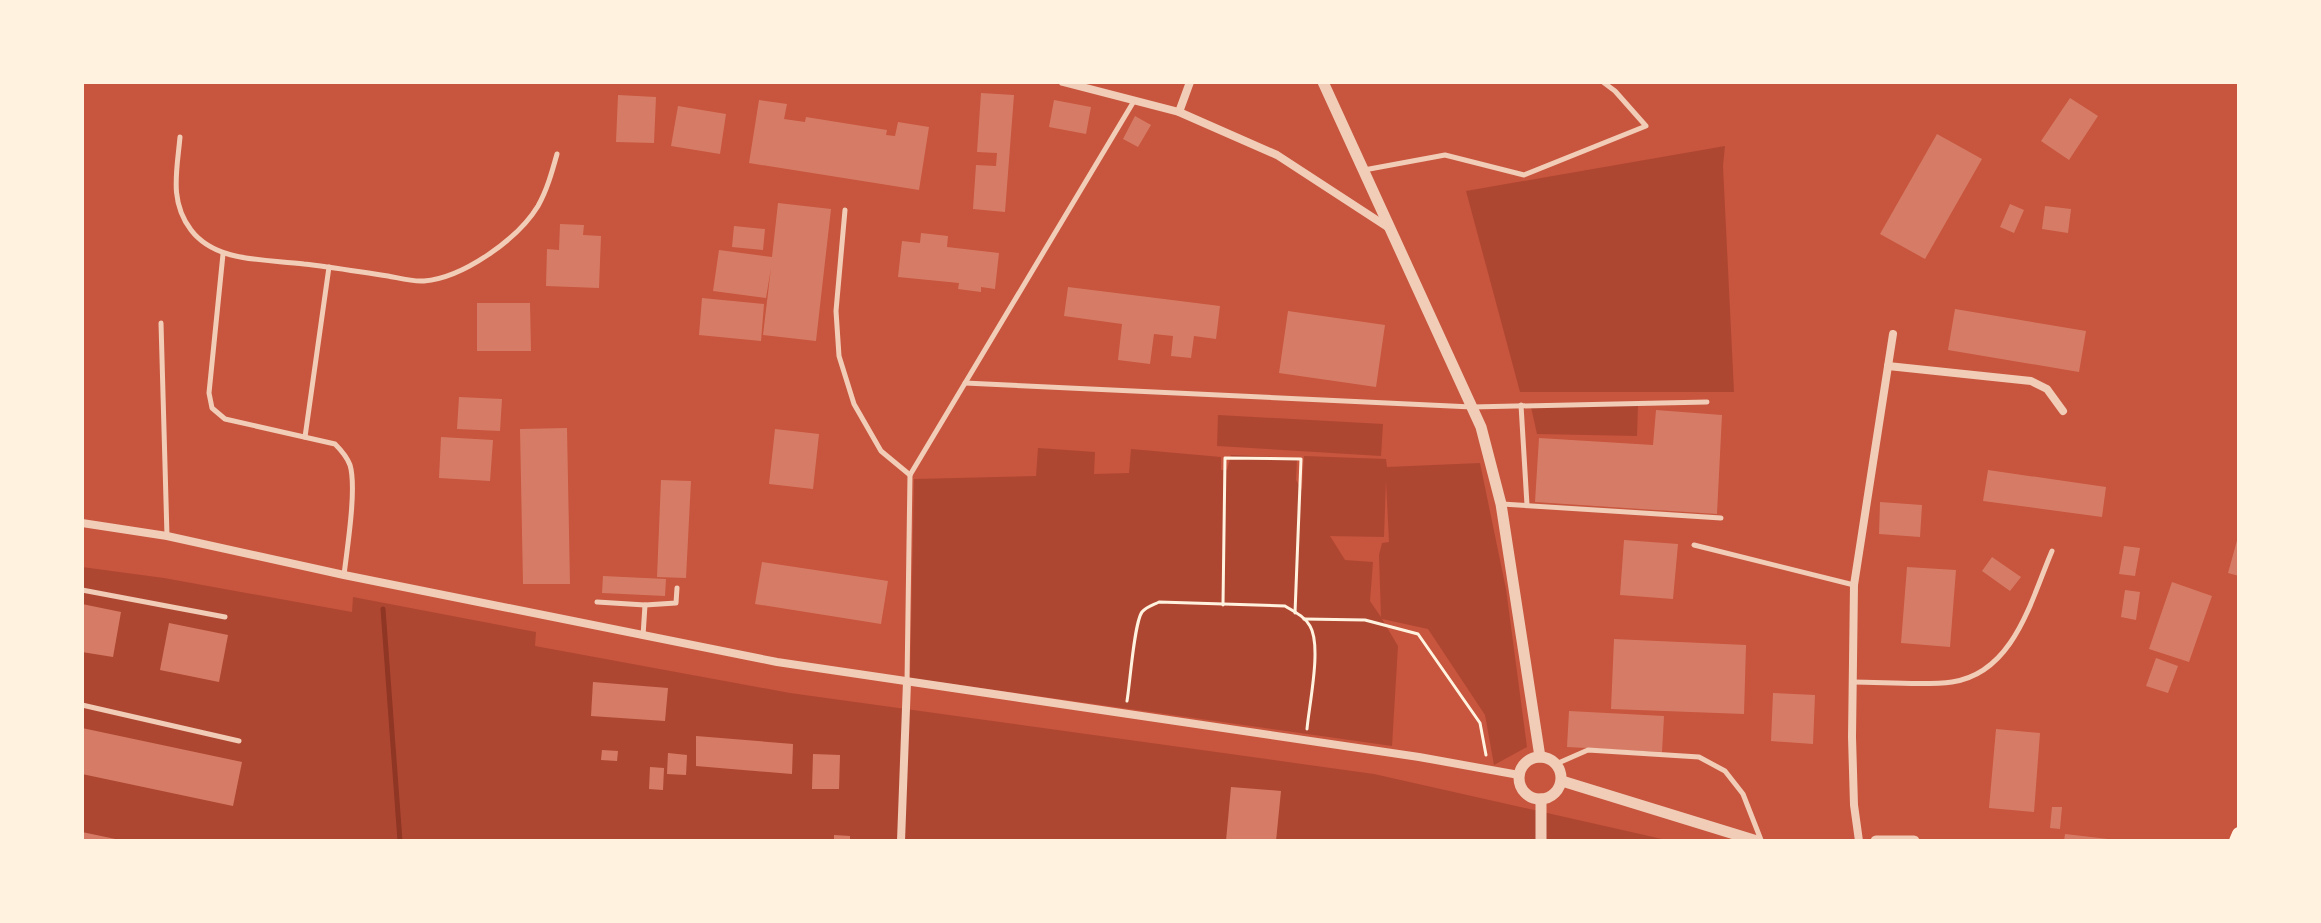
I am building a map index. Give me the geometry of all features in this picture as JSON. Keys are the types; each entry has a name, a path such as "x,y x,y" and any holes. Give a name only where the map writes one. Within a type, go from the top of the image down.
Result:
{"main road":[{"path":"2236,841 2239,834"}],"street":[{"path":"1063,82 1179,112 1277,155 1389,229"},
{"path":"1179,112 1190,82"},
{"path":"1323,82 1481,427 1501,504 1540,757"},
{"path":"1859,841 1854,805 1854,585 1893,334"},
{"path":"1888,366 2031,381 2047,389 2063,411"},
{"path":"82,523 167,536 643,637 777,662 1519,775"},
{"path":"901,841 907,682"},
{"path":"1519,775 1528,760 1540,757 1556,764 1562,781"},
{"path":"1519,775 1525,792 1541,799 1552,796 1562,781"},
{"path":"1562,781 1759,841"},
{"path":"1541,799 1541,841"},
{"path":"1876,841 1914,841"}],"lane":[{"path":"1363,170 1445,155 1524,175 1646,126 1603,82"},
{"path":"907,682 910,475 1134,101"},
{"path":"180,137 175,197 190,229 223,254 422,282 449,276 471,266 502,245 537,208 557,154"},
{"path":"845,210 836,311 839,356 854,404 881,451 910,475"},
{"path":"223,254 209,393 212,408 225,419 335,444 350,466 344,575"},
{"path":"305,437 329,267"},
{"path":"161,323 167,536"},
{"path":"965,383 1472,407 1707,402"},
{"path":"1521,405 1527,505"},
{"path":"1501,504 1721,518"},
{"path":"1694,545 1854,585"},
{"path":"1853,682 1953,682 1981,672 2003,655 2017,633 2052,551"},
{"path":"597,602 676,603 677,588"},
{"path":"82,590 225,617"},
{"path":"643,637 645,605"},
{"path":"82,705 239,741"},
{"path":"1556,764 1588,750 1699,757 1725,771 1743,794 1759,841"}],"path":[{"path":"1223,605 1225,458 1301,459 1295,613"},
{"path":"1125,714 1141,613 1159,602 1285,606 1304,619 1312,629 1315,646 1306,741"},
{"path":"1304,619 1365,620 1418,634 1480,723 1489,770"}],"shaded area":[{"path":"1725,146 1723,166 1734,392 1520,392 1466,191"},
{"path":"1638,405 1637,436 1537,434 1531,407"},
{"path":"1218,415 1383,424 1381,456 1217,446"},
{"path":"1038,448 1095,452 1094,474 1129,473 1131,449 1221,457 1221,470 1227,470 1231,455 1297,458 1296,480 1302,490 1304,456 1386,459 1387,467 1480,463 1506,589 1527,747 1494,765 1485,715 1428,629 1382,619 1398,646 1392,746 910,678 914,479 1036,476","holes":["1386,481 1389,542 1382,543 1379,555 1381,617 1370,601 1373,562 1345,560 1330,536 1384,537"]},
{"path":"82,567 164,578 352,612 353,597 536,632 535,646 790,693 1374,774 1671,841 82,841"}],"building":[{"path":"981,93 1014,95 1005,212 973,209 976,165 996,166 997,153 977,152"},
{"path":"618,95 656,97 654,143 616,142"},
{"path":"2070,98 2098,116 2069,160 2041,141"},
{"path":"759,100 787,104 784,119 805,122 806,117 887,130 886,135 895,136 898,122 929,127 919,190 749,163"},
{"path":"1054,100 1091,107 1086,134 1049,127"},
{"path":"678,106 726,114 720,154 671,146"},
{"path":"1135,116 1151,125 1138,147 1123,139"},
{"path":"1937,134 1982,159 1925,259 1880,234"},
{"path":"778,203 831,209 816,341 763,335 771,268 766,298 713,291 719,250 772,257"},
{"path":"2010,204 2024,210 2014,233 2000,227"},
{"path":"2045,206 2071,209 2068,233 2042,229"},
{"path":"560,224 584,225 583,235 601,236 599,288 546,286 547,249 559,250"},
{"path":"734,226 765,229 763,250 732,247"},
{"path":"921,233 948,236 947,247 999,253 995,289 981,287 981,292 958,289 959,283 898,277 902,241 920,243"},
{"path":"1068,287 1220,306 1216,339 1194,336 1191,358 1171,356 1173,336 1154,334 1150,364 1118,360 1122,324 1064,316"},
{"path":"702,298 764,304 761,341 699,335"},
{"path":"477,303 530,303 531,351 477,351"},
{"path":"1955,309 2086,331 2079,372 1948,350"},
{"path":"1288,311 1385,325 1376,387 1279,373"},
{"path":"459,397 502,399 500,431 457,429"},
{"path":"1656,410 1722,415 1717,514 1535,502 1539,438 1653,445"},
{"path":"567,428 570,584 523,584 520,429"},
{"path":"775,429 819,434 813,489 769,484"},
{"path":"441,437 493,440 490,481 439,478"},
{"path":"1988,470 2106,487 2102,517 1983,501"},
{"path":"661,480 691,481 686,578 657,577"},
{"path":"1880,502 1922,505 1920,537 1879,534"},
{"path":"2239,537 2239,576 2228,573"},
{"path":"1624,540 1678,544 1673,599 1620,595"},
{"path":"2124,546 2140,548 2135,576 2119,574"},
{"path":"1992,557 2021,577 2010,591 1982,571"},
{"path":"762,562 888,581 881,624 755,604"},
{"path":"1907,567 1956,570 1950,647 1901,643"},
{"path":"603,576 666,579 665,596 602,593"},
{"path":"2172,582 2212,596 2189,662 2149,649"},
{"path":"2125,590 2140,592 2136,620 2121,617"},
{"path":"82,604 121,612 113,657 82,652"},
{"path":"169,623 228,635 219,682 160,670"},
{"path":"1614,639 1746,645 1744,714 1611,709"},
{"path":"2156,658 2178,666 2168,693 2146,686"},
{"path":"593,682 668,688 665,721 591,716"},
{"path":"1773,693 1815,695 1813,744 1771,741"},
{"path":"1569,711 1664,716 1662,752 1567,747"},
{"path":"82,728 242,762 233,806 82,774"},
{"path":"1996,729 2040,733 2034,812 1989,808"},
{"path":"696,736 793,744 792,774 696,766"},
{"path":"602,750 618,751 617,761 601,760"},
{"path":"668,753 687,755 686,775 667,774"},
{"path":"813,754 840,755 839,789 812,789"},
{"path":"650,767 664,768 663,790 649,789"},
{"path":"1231,787 1281,791 1276,841 1226,841"},
{"path":"2052,807 2062,807 2060,829 2050,828"},
{"path":"82,832 120,840 120,841 82,841"},
{"path":"2065,834 2108,839 2108,841 2064,841"},
{"path":"834,835 850,836 850,841 834,841"}],"waterway":[{"path":"383,609 400,841"}]}
